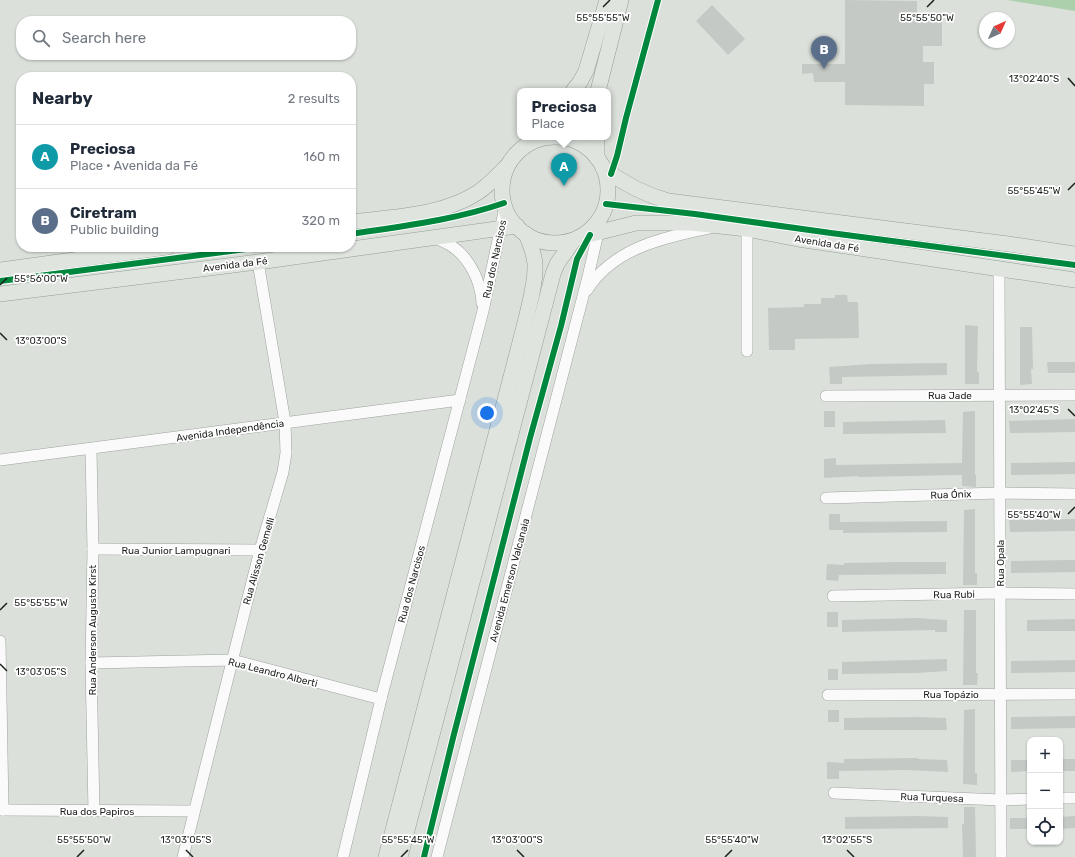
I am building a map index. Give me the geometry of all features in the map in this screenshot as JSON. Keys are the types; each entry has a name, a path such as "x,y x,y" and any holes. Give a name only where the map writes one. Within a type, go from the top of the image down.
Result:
{"main road":[{"path":"575,88 586,71 607,0"},
{"path":"599,88 621,0"},
{"path":"571,140 578,142 588,149 600,163"},
{"path":"400,857 553,274 557,264 577,239 593,228 602,215 607,200 608,184 600,163 597,140"},
{"path":"356,221 426,212 441,209 460,202 491,182 529,141"},
{"name":"Avenida da Fé","path":"600,163 632,188 668,201 1008,244 1075,254"},
{"path":"509,164 503,178 502,193 505,207 512,220 522,230 535,239 550,243 577,239"},
{"name":"Avenida da Fé","path":"577,239 636,223 692,223 747,229 798,239 1075,280"},
{"name":"Avenida da Fé","path":"356,248 501,228 522,230"},
{"path":"386,857 535,281 535,263 532,251 522,230"},
{"path":"937,259 933,253 932,246 939,236"},
{"path":"1051,276 1059,268 1060,264 1059,257 1054,251"},
{"path":"0,270 131,252"},
{"name":"Avenida da Fé","path":"0,294 328,252"}],"street":[{"name":"Rua dos Narcisos","path":"343,857 381,699 483,311 505,207"},
{"path":"580,303 602,215"},
{"path":"580,303 587,289 596,278 608,266 622,256 662,239 718,226"},
{"path":"747,229 747,351"},
{"name":"Rua dos Narcisos","path":"433,237 454,248 463,256 470,266 480,289 483,311"},
{"name":"Rua Alisson Gemelli","path":"183,857 260,550 283,472 286,453 285,422 258,262"},
{"name":"Rua Opala","path":"999,269 1001,857"},
{"name":"Avenida Emerson Valcanaia","path":"437,857 580,303"},
{"name":"Rua Jade","path":"826,396 1000,394 1075,395"},
{"name":"Avenida Independência","path":"0,460 460,400"},
{"name":"Rua Anderson Augusto Kirst","path":"91,449 93,549 91,663 94,810"},
{"name":"Rua Ónix","path":"826,498 1000,493 1075,494"},
{"name":"Rua Junior Lampugnari","path":"93,549 260,550"},
{"name":"Rua Rubi","path":"833,596 1000,593 1075,594"},
{"path":"0,641 1,810"},
{"name":"Rua Leandro Alberti","path":"91,663 232,660 381,699"},
{"name":"Rua Topázio","path":"828,695 1075,694"},
{"name":"Rua Turquesa","path":"834,793 1001,800 1027,799"},
{"path":"1063,798 1075,798"},
{"name":"Rua dos Papiros","path":"1,810 194,811"}],"green space":[{"path":"1007,0 1075,0 1075,11"}],"building":[{"path":"845,0 917,1 917,12 942,12 942,46 923,46 923,62 934,62 934,84 924,84 924,106 845,105 845,82 814,82 813,73 802,74 802,64 845,64"},
{"path":"712,5 745,39 728,55 696,21"},
{"path":"835,295 847,295 848,302 858,302 859,338 795,339 795,350 769,350 768,308 804,307 804,304 821,304 821,298 835,298"},
{"path":"965,325 978,326 977,372 979,372 979,384 965,384"},
{"path":"1020,327 1032,327 1032,384 1020,385"},
{"path":"1047,362 1075,362 1075,373 1048,373"},
{"path":"947,363 947,375 842,377 842,384 830,384 829,367 871,364"},
{"path":"824,411 835,411 835,427 824,427"},
{"path":"975,411 976,487 962,486 962,475 858,476 824,478 824,459 836,458 836,465 962,463 963,412"},
{"path":"1075,419 1075,432 1010,433 1009,421"},
{"path":"945,420 946,433 843,434 843,422"},
{"path":"1075,462 1075,474 1011,475 1011,463"},
{"path":"975,509 975,573 977,573 977,585 963,585 964,510"},
{"path":"829,514 840,514 840,522 947,521 947,532 843,533 843,530 829,530"},
{"path":"1075,519 1075,531 1010,532 1009,520"},
{"path":"1075,560 1075,572 1011,573 1011,561"},
{"path":"946,562 946,574 839,575 838,581 826,580 827,564 844,565 844,563"},
{"path":"964,610 976,610 977,685 963,685"},
{"path":"827,612 838,612 838,627 827,627"},
{"path":"916,618 947,620 947,632 935,632 935,630 842,632 842,620"},
{"path":"1075,619 1075,631 1027,631 1027,620"},
{"path":"947,659 947,671 842,674 842,662"},
{"path":"1075,660 1075,672 1011,673 1011,661"},
{"path":"828,669 838,669 838,680 828,680"},
{"path":"975,709 975,773 977,773 977,785 963,784 964,710"},
{"path":"828,710 839,710 839,722 828,722"},
{"path":"1075,716 1075,728 1011,729 1011,717"},
{"path":"844,718 946,718 947,730 844,730"},
{"path":"918,758 947,760 948,772 906,770 839,771 839,779 827,779 827,762 844,763 844,759"},
{"path":"1063,759 1075,759 1075,771 1063,771"},
{"path":"1011,760 1027,760 1027,771 1011,772"},
{"path":"964,807 975,807 976,857 963,857 962,824 964,824"},
{"path":"1075,816 1075,828 1063,829 1063,817"},
{"path":"845,817 948,817 948,828 845,829"},
{"path":"1010,818 1027,818 1027,829 1010,829"}],"cycle path":[{"path":"611,174 658,0"},
{"path":"356,233 448,218 504,203"},
{"path":"606,204 695,214 1075,265"},
{"path":"424,857 453,738 530,438 561,326 577,259 590,235"},
{"path":"0,281 223,252"}],"place":[{"name":"Ciretram","path":"824,69"},
{"name":"Preciosa","path":"564,186"}]}
